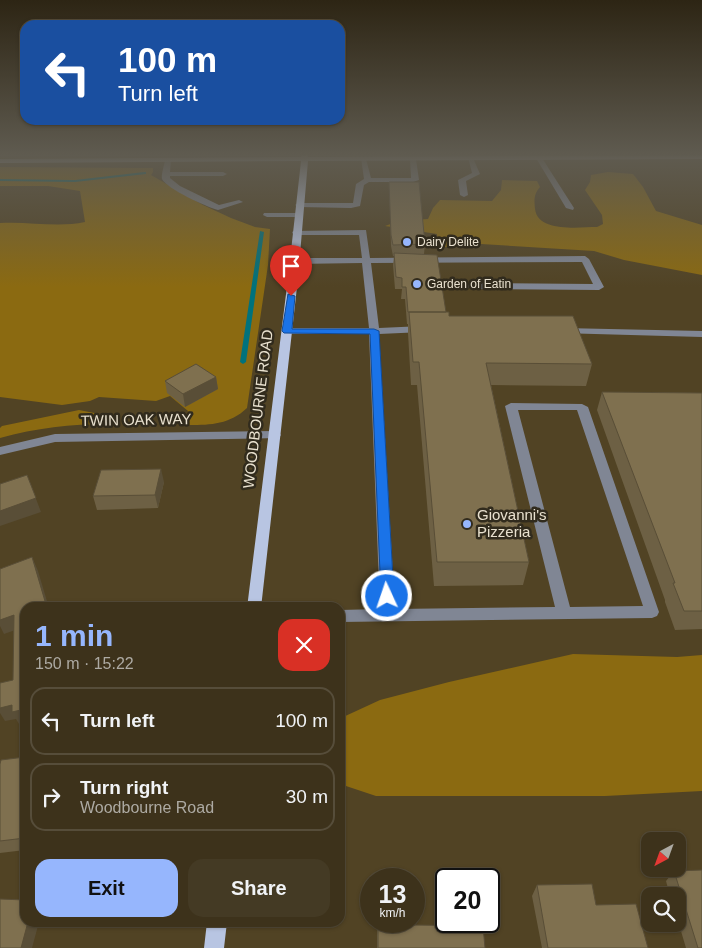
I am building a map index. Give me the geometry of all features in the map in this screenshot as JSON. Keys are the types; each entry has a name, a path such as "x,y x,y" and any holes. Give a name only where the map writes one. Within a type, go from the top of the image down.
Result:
{"main road":[{"name":"WOODBOURNE ROAD","path":"255,602 287,331 299,199"},
{"path":"214,948 216,927"}],"street":[{"path":"201,199 218,208 224,208 239,202"},
{"path":"267,216 298,210 351,206 357,204 358,199"},
{"path":"565,199 570,208"},
{"path":"296,233 363,232 374,331 388,616"},
{"path":"294,262 585,259 599,287 471,286"},
{"path":"287,331 434,329"},
{"path":"553,331 702,334"},
{"path":"345,616 652,612 582,407 511,406 564,613"},
{"name":"TWIN OAK WAY","path":"0,451 55,438 275,435"}],"shaded area":[{"path":"81,199 193,199 231,218 255,227 270,229 268,265 247,408 240,414 217,423 182,425 188,411 170,396 156,401 99,397 90,401 62,405 0,397 0,223 74,224 85,222"},
{"path":"535,199 535,209 538,217 544,222 571,228 597,227 603,224 602,215 591,199 650,199 656,211 702,225 702,275 624,260 594,251 448,242 448,247 438,247 437,234 385,226 399,221 428,219 433,208 440,200"},
{"path":"79,410 115,417 108,424 54,427 0,438 0,428 2,426"},
{"path":"573,654 677,657 702,655 702,791 605,796 376,796 346,786 345,716 380,700 449,682"}],"building":[{"path":"390,199 421,199 425,244 393,245"},
{"path":"394,253 437,255 446,312 408,312 406,287 402,287 402,278 396,277"},
{"path":"409,312 449,312 449,316 573,316 592,364 486,363 529,562 437,562 419,362 413,362"},
{"path":"196,364 216,377 183,394 165,381"},
{"path":"602,392 702,393 702,611 684,611"},
{"path":"161,469 155,495 93,496 101,470"},
{"path":"27,475 36,498 0,511 0,484"},
{"path":"32,557 45,602 20,602 20,710 12,712 12,705 0,708 0,683 13,680 14,615 0,620 0,569"},
{"path":"20,758 20,839 0,841 0,764 1,760"},
{"path":"702,870 702,948 698,948 686,910 686,887 679,887 676,878 686,878 686,871"},
{"path":"592,884 596,905 636,904 641,922 641,932 644,932 648,948 548,948 537,885"},
{"path":"0,899 20,900 20,927 27,927 21,948 0,948"},
{"path":"425,925 435,925 435,933 484,933 485,948 378,948 378,933 425,933"}],"waterway":[{"path":"243,362 262,232"}],"place":[{"name":"Dairy Delite","path":"407,242"},
{"name":"Garden of Eatin","path":"417,284"},
{"name":"Giovanni's Pizzeria","path":"467,524"}],"route":[{"path":"291,296 287,331 374,331 387,596"}]}
